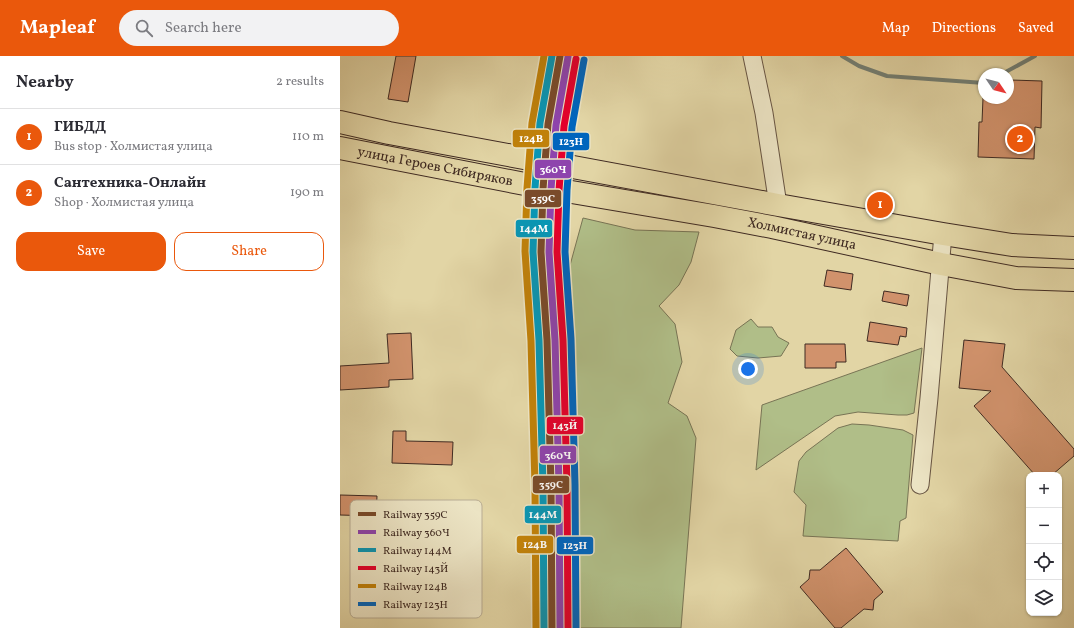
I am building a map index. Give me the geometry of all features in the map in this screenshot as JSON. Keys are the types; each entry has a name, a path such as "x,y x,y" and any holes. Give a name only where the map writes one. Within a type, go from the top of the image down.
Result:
{"highway":[{"name":"улица Героев Сибиряков","path":"340,122 389,133 532,159"},
{"name":"улица Героев Сибиряков","path":"340,148 530,185"},
{"name":"Холмистая улица","path":"532,159 943,234 1012,245 1074,248"},
{"name":"Холмистая улица","path":"530,185 772,227 941,264 1016,278 1074,280"}],"street":[{"path":"752,56 764,113 778,205"},
{"path":"920,485 930,398 943,234"}],"green space":[{"path":"583,218 635,230 699,232 691,262 679,285 659,306 675,324 682,362 668,403 687,416 696,438 681,628 575,628 569,516 569,269"},
{"path":"751,319 758,327 772,327 778,337 789,343 781,356 758,358 737,356 730,349 736,330"},
{"path":"922,348 914,413 898,415 858,412 835,416 756,470 762,405"},
{"path":"852,424 903,430 913,435 906,518 900,521 898,541 803,536 806,505 794,492 799,461 806,452 838,428"}],"building":[{"path":"396,56 416,56 408,102 388,99"},
{"path":"1014,80 1042,81 1041,128 1035,127 1034,159 978,157 979,122 982,122 983,104 1014,104"},
{"path":"827,270 853,274 851,290 824,286"},
{"path":"884,291 909,295 907,306 882,301"},
{"path":"870,322 907,328 906,337 900,336 898,345 867,341"},
{"path":"411,333 413,379 389,380 389,387 340,390 340,366 389,363 387,334"},
{"path":"964,340 1005,344 1002,367 1074,449 1074,456 1055,472 1032,472 974,406 991,391 959,388"},
{"path":"805,344 845,344 846,362 836,362 836,368 805,368"},
{"path":"393,431 406,431 406,441 453,442 452,465 392,463"},
{"path":"340,495 377,496 377,500 350,500 350,515 340,515"},
{"path":"846,548 883,592 874,600 873,610 864,609 841,628 835,628 800,587 809,579 810,570 820,570"}],"waterway":[{"path":"842,56 859,66 887,76 978,83"},
{"path":"1013,68 1035,56"}],"rail line":[{"name":"124В","path":"536,628 535,486 531,341 525,251 527,188 532,123 544,56"},
{"name":"144М","path":"544,628 543,486 539,340 533,252 535,188 540,123 552,56"},
{"name":"359С","path":"552,628 551,486 547,340 541,252 543,189 548,124 560,56"},
{"name":"360Ч","path":"560,628 559,486 555,340 549,252 551,189 556,125 568,57"},
{"name":"143Й","path":"568,628 567,486 563,340 557,252 559,190 564,126 576,59"},
{"name":"123Н","path":"576,628 575,485 571,339 565,252 567,190 572,127 584,60"}],"place":[{"name":"Сантехника-Онлайн","path":"1020,139"},
{"name":"ГИБДД","path":"880,205"}]}
